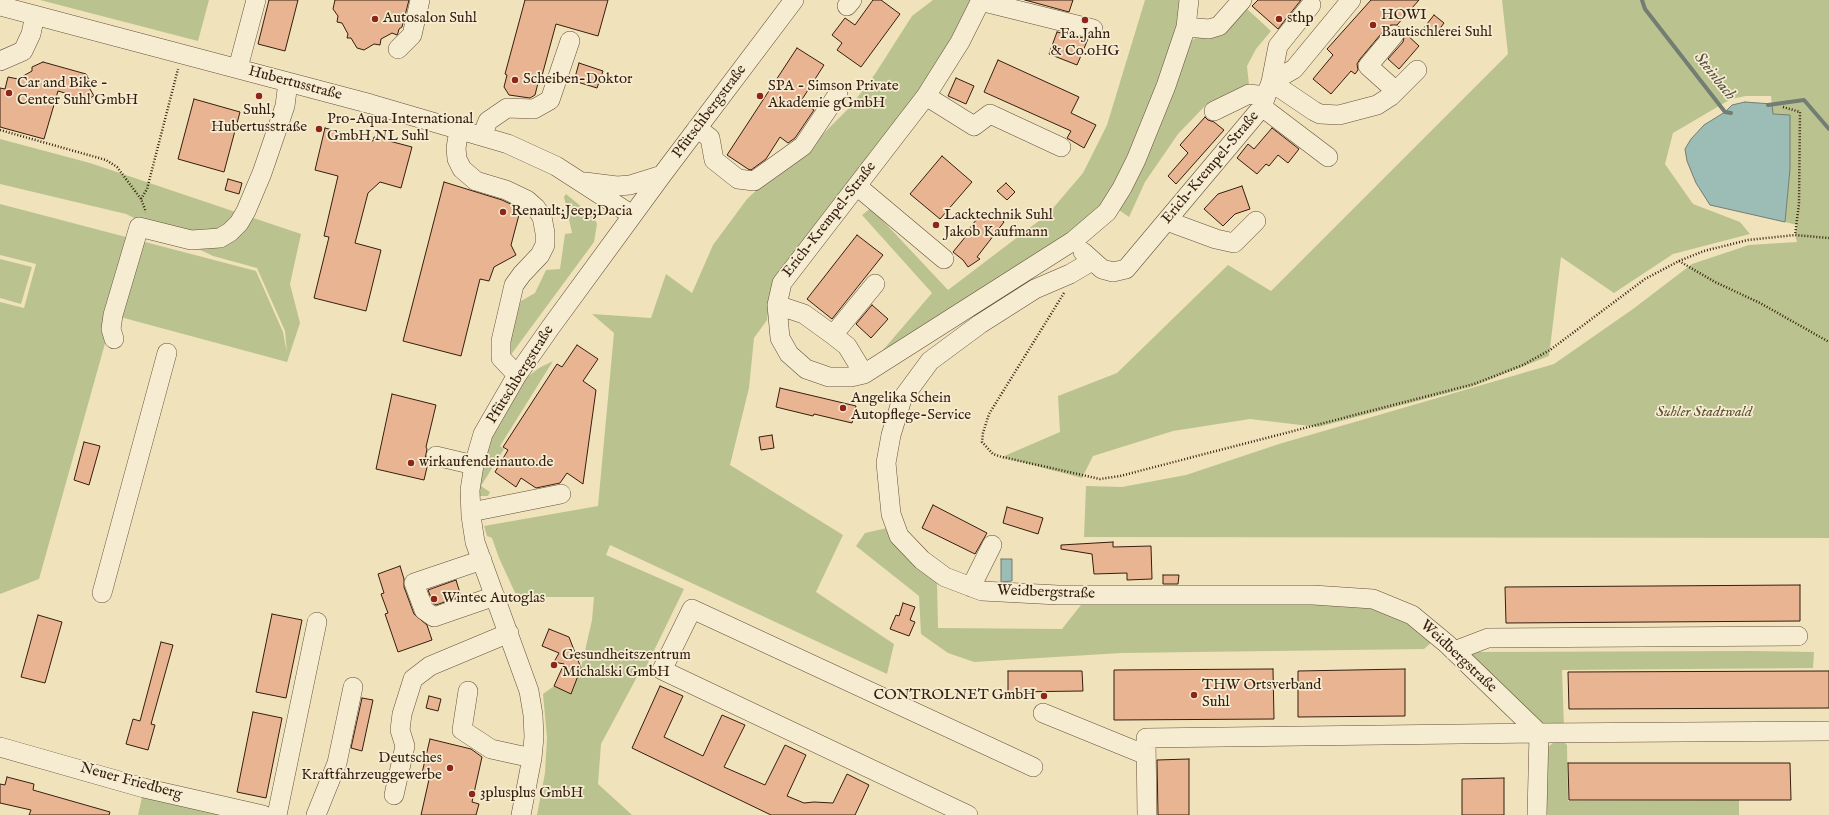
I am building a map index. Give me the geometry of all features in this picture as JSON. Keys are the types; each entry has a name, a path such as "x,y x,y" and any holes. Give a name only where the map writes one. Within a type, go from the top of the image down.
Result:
{"street":[{"path":"238,68 256,0"},
{"path":"398,49 412,35 420,0"},
{"name":"Pfütschbergstraße","path":"521,815 532,758 534,737 529,691 475,542 471,512 470,490 474,465 484,434 517,376 558,316 662,174 794,0"},
{"name":"Erich-Krempel-Straße","path":"981,1 960,42 926,96 782,283 777,305 780,338 789,354 806,369 829,377 851,377 864,374 1073,241 1106,212 1122,188 1166,86 1186,27 1189,0"},
{"path":"1186,27 1209,29 1219,26 1242,0"},
{"name":"Erich-Krempel-Straße","path":"1073,241 1102,269 1113,272 1126,269 1167,221 1266,95 1294,70 1351,0"},
{"path":"981,1 1094,29"},
{"path":"1266,95 1278,46 1311,5"},
{"name":"Hubertusstraße","path":"0,6 238,68 482,136 536,155 582,182 632,215"},
{"path":"0,61 23,51 31,34 35,15"},
{"path":"1394,36 1368,66 1396,91"},
{"path":"482,136 488,121 507,108 534,109 550,100 570,41"},
{"path":"1214,111 1249,94 1266,95 1320,114 1339,115 1377,105 1396,91 1417,70"},
{"path":"114,339 111,329 114,315 139,227 191,240 220,238 230,232 239,223 246,211 262,173 285,106 288,82"},
{"path":"697,128 710,138 714,160 738,179 754,181 803,146 838,94"},
{"path":"1266,95 1328,157"},
{"path":"926,96 974,126 990,114 1061,147"},
{"path":"459,130 456,148 457,159 462,169 476,181 506,190 527,200 536,208 542,217 545,233 545,245 540,255 514,285 501,341 501,358 517,376"},
{"name":"Hubertusstraße","path":"582,182 617,186 630,185 662,174"},
{"path":"857,186 944,259"},
{"path":"1167,221 1216,239 1234,243 1256,221"},
{"name":"Weidbergstraße","path":"1092,261 1070,274 1035,290 980,324 930,361 902,399 886,463 892,514 899,536 922,560 945,577 982,591 1058,595 1313,595 1373,599 1412,615 1454,651 1539,734"},
{"path":"833,335 874,284"},
{"path":"777,305 804,314 847,346 864,374"},
{"path":"102,593 167,353"},
{"path":"436,456 474,465"},
{"path":"471,512 561,494"},
{"path":"971,587 992,545"},
{"path":"482,560 414,583 424,610 434,617 495,596"},
{"path":"968,815 662,670 692,609 1033,767"},
{"path":"277,815 317,622"},
{"path":"394,796 405,746 400,730 402,714 413,679 430,666 509,634"},
{"path":"1454,651 1488,638 1798,636"},
{"path":"316,815 337,763 353,687"},
{"path":"468,691 462,730 491,748 532,758"},
{"path":"1043,713 1146,755"},
{"path":"1147,815 1146,738 1829,731"},
{"path":"1537,815 1539,734"},
{"name":"Neuer Friedberg","path":"0,747 144,788 263,815"}],"path":[{"path":"141,199 147,189 182,54"},
{"path":"1783,107 1800,112 1799,204 1795,236"},
{"path":"0,130 106,160 117,167 141,199 150,218"},
{"path":"1070,274 1063,298 1019,364 989,414 983,433 982,442 993,454 1002,457 1100,480 1474,384 1523,365 1550,350 1645,280 1679,261 1704,251 1748,240 1795,236 1829,238"},
{"path":"1679,261 1715,282 1760,303 1829,342"}],"green space":[{"path":"40,0 209,0 198,41"},
{"path":"933,0 973,0 945,53 914,100 772,288 767,320 754,338 749,388 730,465 843,535 816,592 894,644 887,674 610,545 606,555 684,589 645,669 638,675 601,744 598,784 632,815 537,815 545,773 547,738 543,694 554,686 571,693 581,668 592,620 594,597 517,597 499,558 492,538 487,536 484,526 598,506 614,333 592,314 651,318 666,274 692,293 713,245 747,199 779,169 816,141 851,106 875,74 912,16"},
{"path":"1145,0 1185,0 1180,29 1127,172 1101,211 1063,241 877,357 932,293 862,215 871,208 948,290 1048,214 1083,173 1107,125"},
{"name":"Suhler Stadtwald","path":"1502,0 1829,0 1829,538 1084,537 1086,486 1122,487 1186,475 1279,444 1554,364 1633,309 1692,264 1749,245 1797,242 1795,235 1797,225 1785,222 1790,169 1790,116 1773,114 1771,96 1746,96 1731,99 1673,133 1665,164 1693,204 1740,222 1750,234 1673,254 1614,293 1561,257 1549,356 1471,387 1318,427 1250,419 1173,431 1093,456 1082,478 1002,457 1060,432 1058,396 1117,373 1228,265 1271,291 1508,54"},
{"path":"1245,7 1271,31 1256,49 1247,66 1249,85 1204,107 1178,134 1145,182 1129,217 1119,210 1191,41"},
{"path":"0,139 90,163 301,234 290,284 300,323 287,362 113,315 39,579 0,594 0,302 24,308 36,264 0,255 0,204 256,271 283,332 287,353 285,331 257,268 213,256 126,214 0,184"},
{"path":"566,194 594,217 597,224 594,242 510,356 505,346 521,301 535,293 546,270 560,269 565,234 572,233 564,197"},
{"path":"0,259 32,267 21,304 0,298"},
{"path":"553,361 500,446 504,449 481,486 490,492 488,496 480,496 478,492 485,450 526,378 539,368"},
{"path":"887,528 937,580 938,628 1062,629 1081,605 1331,599 1378,606 1406,619 1432,642 1424,649 1121,653 974,662 948,653 921,634 919,596 856,546 865,533"},
{"path":"1471,652 1814,652 1813,668 1562,670 1564,728 1542,727 1470,660"},
{"path":"1555,741 1563,741 1567,745 1568,801 1739,800 1739,815 1542,815 1545,750"},
{"path":"144,788 263,815 138,815"}],"water":[{"path":"1745,102 1772,104 1773,114 1790,115 1790,169 1785,222 1710,205 1696,183 1687,161 1685,149 1691,139 1704,125 1725,112 1732,105"},
{"path":"1001,559 1012,559 1012,581 1001,582"}],"building":[{"path":"269,0 298,0 285,51 258,44"},
{"path":"335,0 409,0 402,27 399,29 397,35 392,33 381,39 380,45 374,44 364,50 357,48 351,38 347,38 348,34 342,23 337,22 338,16 333,9"},
{"path":"525,0 608,0 598,36 556,24 540,83 538,83 535,95 530,98 509,95 504,87 507,75 505,74"},
{"path":"873,0 881,0 900,14 861,67 837,50 842,43 832,35 845,18 855,25"},
{"path":"1025,0 1073,0 1069,12"},
{"name":"sthp","path":"1258,0 1301,0 1278,29 1252,6"},
{"name":"HOWI Bautischlerei Suhl","path":"1371,0 1419,0 1397,25 1391,25 1386,28 1360,59 1357,64 1358,70 1355,74 1351,71 1331,94 1313,79 1333,55 1327,49"},
{"path":"1434,15 1444,23 1433,38 1423,29"},
{"path":"1057,32 1088,39 1077,65 1049,54"},
{"path":"1405,33 1419,46 1399,69 1388,59 1403,42"},
{"path":"797,48 824,65 801,101 814,110 795,138 788,143 780,137 766,159 751,170 748,169 727,155"},
{"path":"998,60 1079,97 1071,113 1096,125 1084,148 1067,138 1071,131 984,92"},
{"path":"43,62 86,74 91,84 90,89 94,96 81,102 78,97 58,91 44,139 0,127 0,88 5,89 8,77 18,79 32,71 32,67"},
{"path":"579,63 603,71 597,88 574,81"},
{"path":"956,78 974,86 966,104 948,96"},
{"path":"194,99 240,112 224,172 178,159"},
{"path":"1205,117 1224,130 1176,184 1168,176 1188,153 1180,145"},
{"path":"325,128 373,141 374,137 412,147 401,188 380,182 368,193 355,243 381,250 366,311 314,298 329,237 324,236 338,176 315,170"},
{"path":"1272,128 1299,149 1288,163 1278,155 1269,166 1266,164 1257,174 1237,158 1248,144 1254,149"},
{"path":"942,156 972,182 940,219 910,194"},
{"path":"228,179 242,183 239,194 225,190"},
{"path":"444,182 502,200 519,208 520,211 511,245 516,255 494,267 489,281 480,279 461,356 403,341"},
{"path":"1006,183 1015,192 1007,200 997,191"},
{"path":"1242,186 1250,209 1235,214 1223,226 1204,209 1218,194"},
{"path":"993,212 1004,222 977,257 980,259 968,267 963,260 953,252 971,230 969,229 980,215 986,220"},
{"path":"857,235 883,255 832,319 807,299"},
{"path":"872,305 888,319 871,338 856,324"},
{"path":"577,345 598,359 583,381 596,390 583,484 567,473 560,483 536,488 521,478 516,487 495,472 508,450 503,447 557,364 562,367"},
{"path":"780,388 856,406 852,423 776,407"},
{"path":"392,394 436,405 426,447 425,459 428,463 424,480 376,469"},
{"path":"772,435 774,448 761,450 759,437"},
{"path":"84,442 100,446 89,485 74,480"},
{"path":"933,505 987,533 975,554 922,528"},
{"path":"1007,507 1043,518 1038,534 1003,523"},
{"path":"1113,542 1113,547 1151,546 1152,579 1127,580 1127,573 1094,574 1092,554 1061,549 1061,545"},
{"path":"400,566 404,579 404,587 414,614 427,625 432,640 398,652 385,614 388,613 381,594 384,593 378,574"},
{"path":"1163,575 1179,575 1178,584 1163,584"},
{"path":"456,580 461,596 436,605 433,603 428,590"},
{"path":"1800,585 1800,621 1506,623 1505,587"},
{"path":"903,603 915,607 910,620 915,622 909,636 890,629 896,615 899,616"},
{"path":"272,614 302,620 286,698 256,692"},
{"path":"38,615 62,622 45,683 21,677"},
{"path":"549,629 569,637 581,668 571,694 554,686 564,664 554,662 559,653 542,646"},
{"path":"161,642 173,645 151,724 155,725 148,750 126,744 133,719 140,721"},
{"name":"THW Ortsverband Suhl","path":"1273,669 1274,719 1114,720 1114,670"},
{"path":"1405,669 1405,716 1298,717 1298,671"},
{"path":"1008,671 1082,671 1083,691 1008,692"},
{"path":"1829,671 1829,708 1569,709 1568,672"},
{"path":"660,686 683,696 664,737 703,756 722,715 745,725 724,767 765,785 785,745 806,755 787,796 804,803 833,803 847,774 869,785 855,815 771,815 632,748"},
{"path":"429,696 441,699 438,711 426,708"},
{"path":"362,698 373,700 362,751 351,748"},
{"path":"253,712 282,718 266,798 237,792"},
{"path":"430,739 471,749 482,757 472,802 479,804 476,815 421,815 430,775 422,773"},
{"path":"1189,759 1189,815 1158,815 1157,760"},
{"path":"1568,763 1790,763 1791,800 1569,800"},
{"path":"7,777 34,784 33,790 110,812 109,815 29,815 31,810 0,803 0,784 5,785"},
{"path":"1504,778 1504,815 1462,815 1462,779"}],"waterway":[{"name":"Steinbach","path":"1642,0 1645,9 1725,112 1731,113"},
{"name":"Steinbach","path":"1768,105 1804,100 1829,129"}],"place":[{"name":"Autosalon Suhl","path":"375,19"},
{"name":"sthp","path":"1279,19"},
{"name":"Fa. Jahn & Co.oHG","path":"1085,20"},
{"name":"HOWI Bautischlerei Suhl","path":"1373,25"},
{"name":"Scheiben-Doktor","path":"515,80"},
{"name":"Car and Bike - Center Suhl GmbH","path":"9,93"},
{"name":"Suhl, Hubertusstraße","path":"259,96"},
{"name":"SPA - Simson Private Akademie gGmbH","path":"760,96"},
{"name":"Pro-Aqua International GmbH NL Suhl","path":"319,129"},
{"name":"Renault;Jeep;Dacia","path":"503,212"},
{"name":"Lacktechnik Suhl Jakob Kaufmann","path":"936,225"},
{"name":"Angelika Schein Autopflege-Service","path":"843,408"},
{"name":"wirkaufendeinauto.de","path":"411,463"},
{"name":"Wintec Autoglas","path":"434,599"},
{"name":"Gesundheitszentrum Michalski GmbH","path":"554,665"},
{"name":"THW Ortsverband Suhl","path":"1194,695"},
{"name":"CONTROLNET GmbH","path":"1044,696"},
{"name":"Deutsches Kraftfahrzeuggewerbe","path":"450,768"},
{"name":"3plusplus GmbH","path":"472,794"}]}
